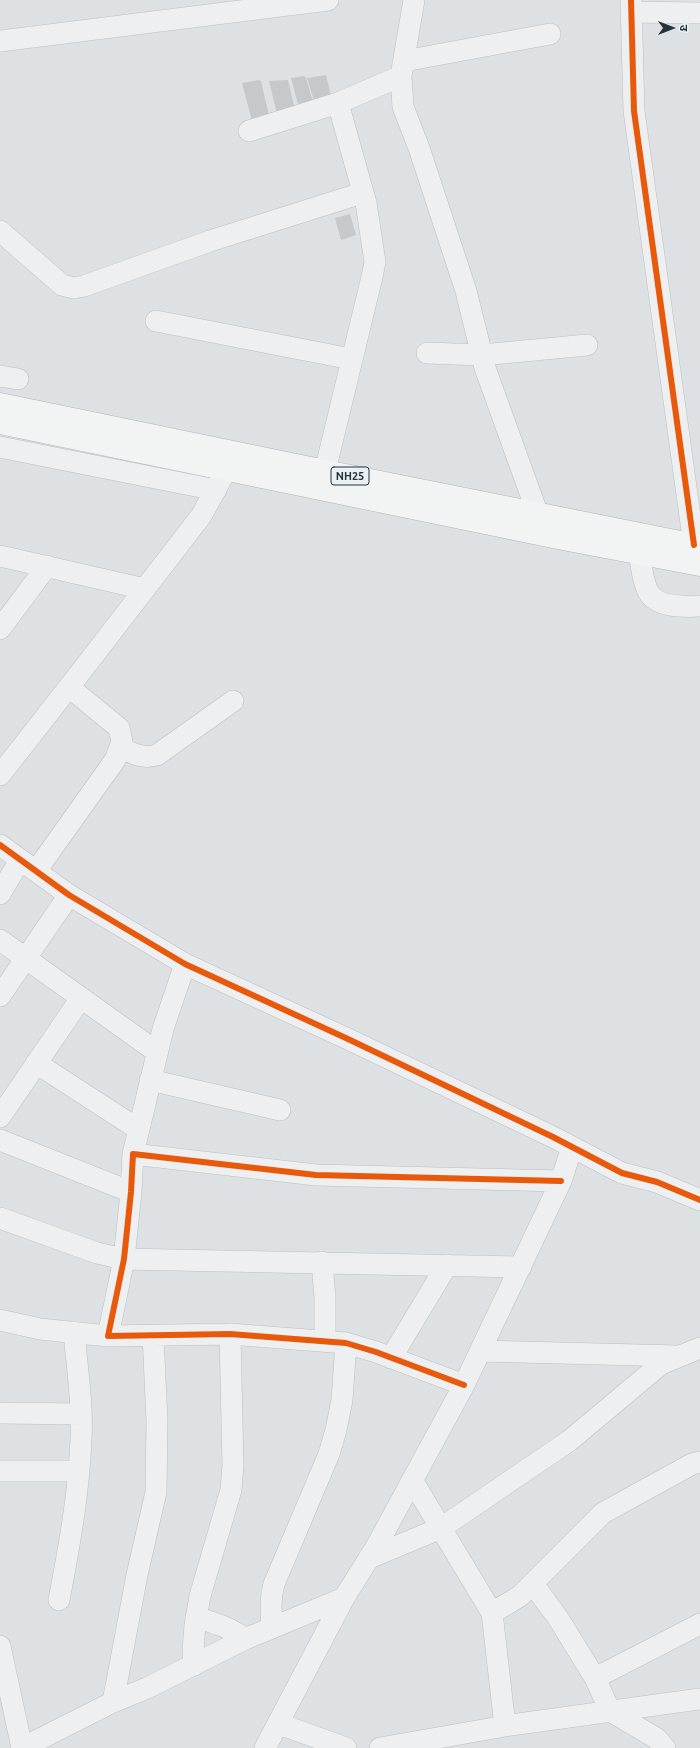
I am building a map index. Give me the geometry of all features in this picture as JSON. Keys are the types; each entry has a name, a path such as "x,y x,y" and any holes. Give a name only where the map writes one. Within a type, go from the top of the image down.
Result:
{"highway":[{"name":"NH25","path":"0,404 325,472 537,512 698,552"},
{"name":"NH25","path":"0,423 558,538 639,552 698,552"}],"street":[{"path":"0,41 328,0"},
{"path":"414,0 403,69 403,107 419,148 466,290 482,355 537,512"},
{"path":"698,552 634,111 631,6 700,13"},
{"path":"249,131 338,103 403,69 550,34"},
{"path":"325,472 375,262 370,224 338,103"},
{"path":"0,231 62,285 74,288 84,286 210,241 362,192"},
{"path":"156,321 351,359"},
{"path":"427,353 482,355 587,345"},
{"path":"0,447 216,490"},
{"path":"0,775 201,516 227,469"},
{"path":"639,552 647,590 652,598 672,605 700,606"},
{"path":"0,556 145,589"},
{"path":"0,629 47,566"},
{"path":"0,894 28,865 115,760 121,748 122,742 119,728 69,687"},
{"path":"121,748 139,756 148,757 157,755 233,701"},
{"path":"0,845 69,894 185,964 355,1042 572,1147 622,1173 657,1182 700,1200"},
{"path":"0,996 69,894"},
{"path":"0,940 157,1052"},
{"path":"108,1336 124,1258 131,1192 133,1154 138,1129 163,1029 185,964"},
{"path":"0,1117 81,998"},
{"path":"36,1063 138,1129"},
{"path":"150,1080 280,1110"},
{"path":"0,1140 131,1192"},
{"path":"265,1748 279,1724 344,1598 369,1558 464,1385 561,1181 572,1147"},
{"path":"133,1154 316,1174 561,1181"},
{"path":"0,1218 97,1253 124,1258 521,1267"},
{"path":"322,1262 325,1298 325,1342"},
{"path":"391,1358 447,1265"},
{"path":"0,1320 40,1328 108,1336 230,1334 346,1343 464,1385"},
{"path":"59,1600 79,1471 81,1414 74,1332"},
{"path":"194,1665 193,1650 196,1617 200,1596 231,1490 233,1437 230,1334"},
{"path":"113,1702 137,1575 156,1492 157,1421 153,1335"},
{"path":"272,1627 271,1603 274,1584 329,1454 336,1430 342,1400 346,1343"},
{"path":"481,1351 695,1353"},
{"path":"369,1558 441,1528 569,1441 661,1364 695,1353"},
{"path":"0,1413 81,1414"},
{"path":"492,1613 520,1596 603,1513 692,1464 700,1462"},
{"path":"0,1471 79,1471"},
{"path":"412,1480 492,1613 505,1726"},
{"path":"533,1584 558,1618 595,1678 610,1711 656,1738 665,1748"},
{"path":"0,1646 22,1748 113,1702 147,1688 245,1639 344,1598"},
{"path":"196,1617 236,1631 245,1639"},
{"path":"595,1678 700,1624"},
{"path":"380,1748 505,1726 700,1699"},
{"path":"279,1724 346,1748"}],"building":[{"path":"326,75 332,100 315,104 307,78"},
{"path":"304,76 306,78 314,105 299,108 291,78"},
{"path":"259,80 261,81 270,120 253,125 242,83"},
{"path":"288,80 296,114 278,118 269,81"},
{"path":"350,214 356,235 341,240 335,218"}],"cycle path":[{"path":"631,0 634,111 694,545"},
{"path":"0,845 69,895 185,964 348,1039 553,1137 622,1173 657,1182 700,1200"},
{"path":"464,1385 376,1352 346,1343 230,1334 108,1336 124,1259 131,1192 133,1154 316,1175 561,1181"}]}
